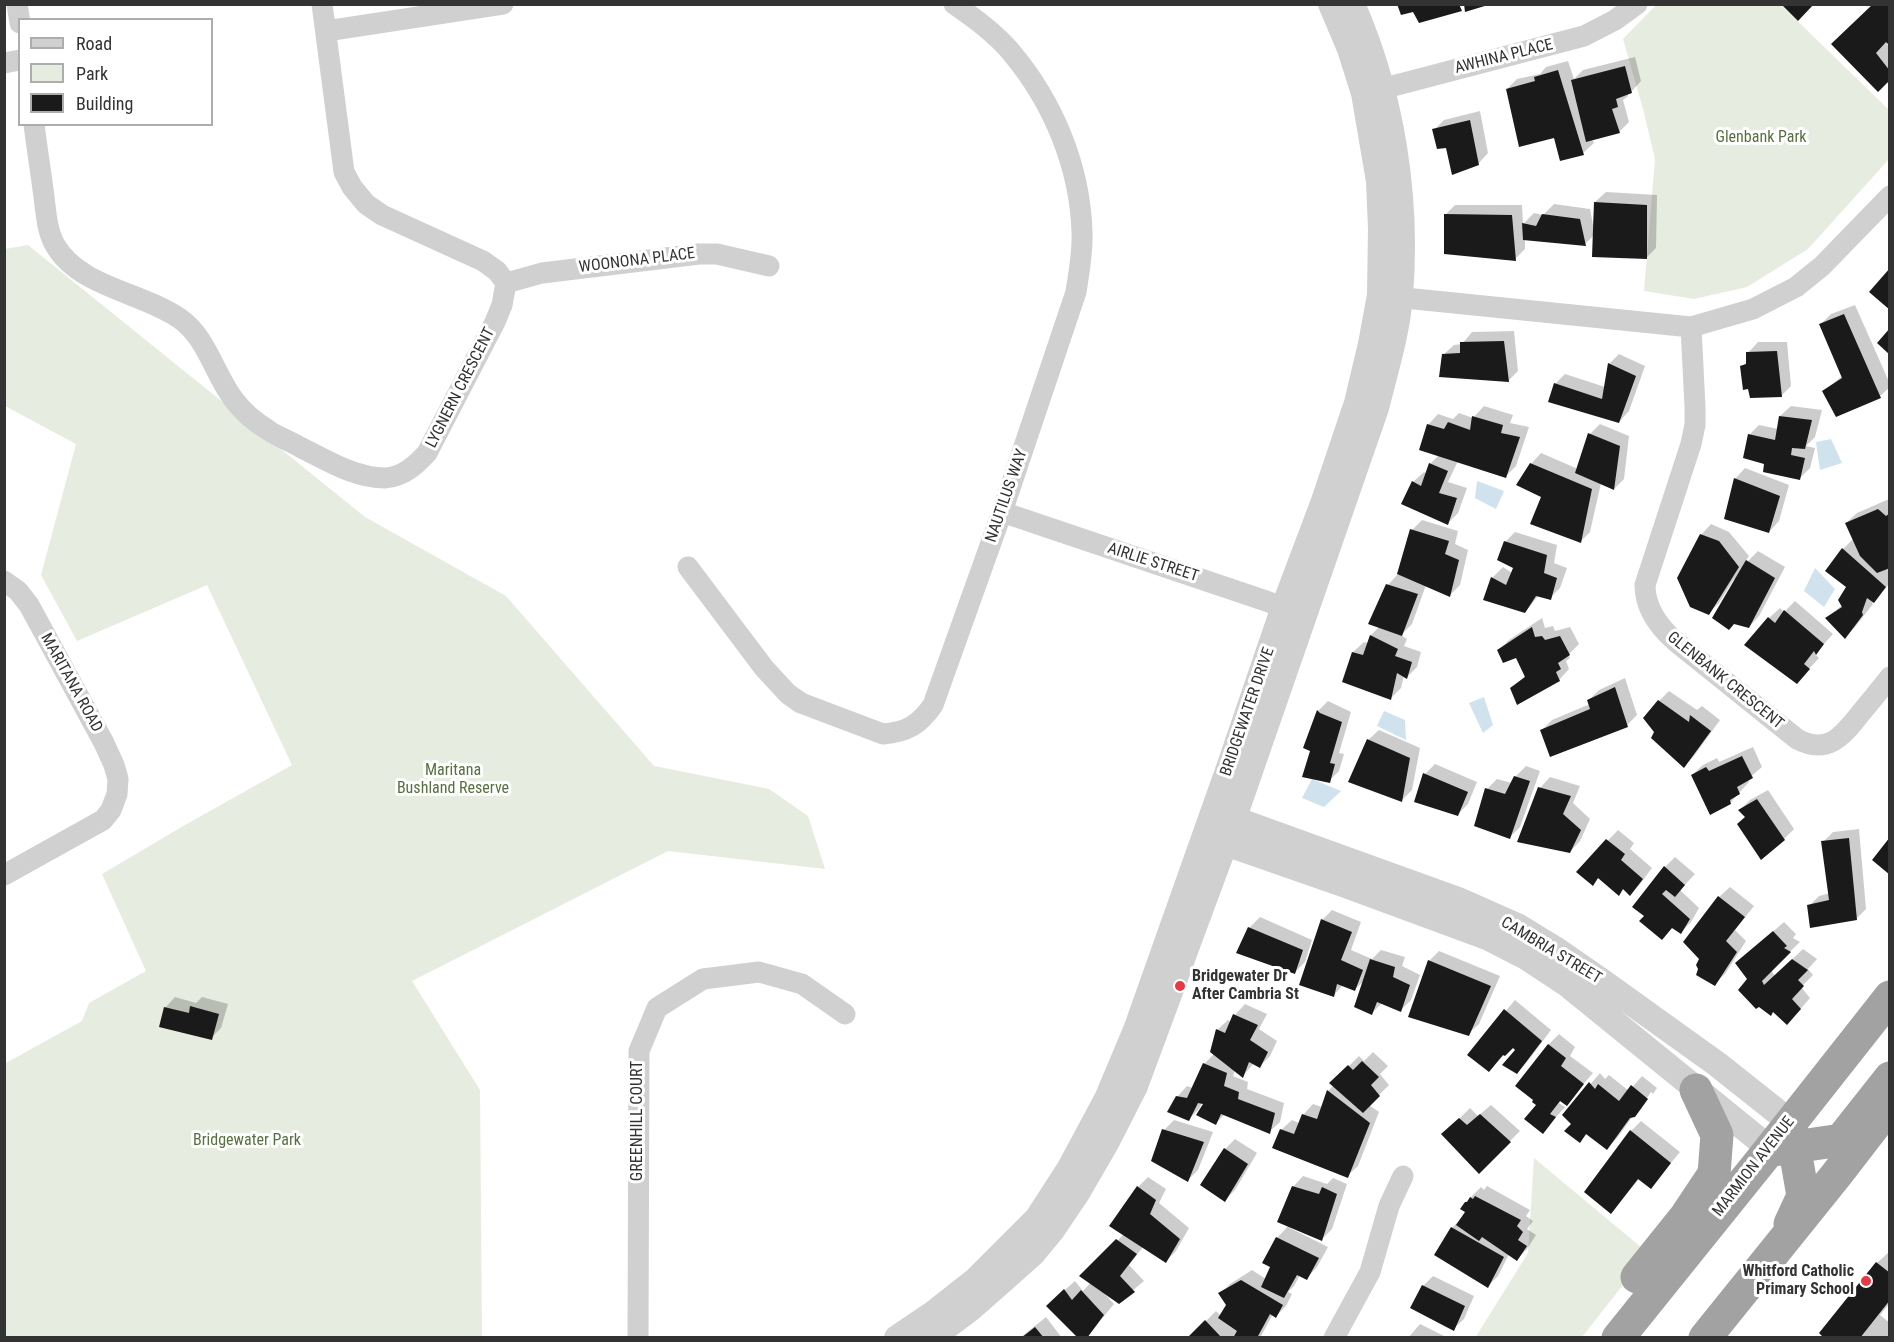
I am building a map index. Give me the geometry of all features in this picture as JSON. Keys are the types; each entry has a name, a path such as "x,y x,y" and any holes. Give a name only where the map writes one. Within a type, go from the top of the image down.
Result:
{"highway":[{"name":"MARMION AVENUE","path":"1618,1338 1782,1142 1890,997"},
{"path":"1778,1248 1803,1196 1782,1142 1842,1140 1890,1078"},
{"path":"1608,1338 1607,1315 1686,1216 1714,1174 1717,1135 1696,1090"},
{"path":"1706,1338 1890,1105"}],"street":[{"path":"322,4 344,172 352,187 366,204 382,215 483,261 497,271 506,283"},
{"path":"326,31 503,4"},
{"name":"NAUTILUS WAY","path":"688,567 764,668 788,694 801,703 883,734 898,733 910,728 924,717 933,705 1002,512 1076,291 1082,234 1080,202 1072,167 1062,136 1047,106 1030,77 1010,51 954,4"},
{"name":"BRIDGEWATER DRIVE","path":"932,1338 971,1308 1033,1253 1053,1230 1106,1143 1135,1086 1215,839 1293,611 1324,561 1376,408 1392,344 1390,296 1402,231 1399,181 1391,130 1350,49 1331,4"},
{"name":"BRIDGEWATER DRIVE","path":"1352,4 1370,51 1372,91"},
{"name":"AWHINA PLACE","path":"1372,91 1584,36 1615,20 1637,4"},
{"name":"LYGNERN CRESCENT","path":"34,126 49,228 55,245 67,262 84,274 154,304 180,318 192,329 204,346 234,401 248,416 268,431 339,466 366,476 386,478 401,474 416,465 427,453 495,322 502,305 506,283"},
{"path":"1390,296 1691,327 1753,309 1796,287 1822,266 1890,196"},
{"name":"WOONONA PLACE","path":"506,283 542,273 699,254 717,254 769,266"},
{"name":"GLENBANK CRESCENT","path":"1691,327 1695,425 1692,444 1645,585 1645,595 1654,620 1674,641 1797,739 1807,744 1818,746 1839,738 1890,677"},
{"name":"AIRLIE STREET","path":"1002,512 1293,611"},
{"name":"MARITANA ROAD","path":"4,581 18,591 29,605 104,743 118,779 117,794 111,810 103,820 4,875"},
{"name":"CAMBRIA STREET","path":"1223,815 1458,900 1519,927 1594,976 1717,1064 1782,1142"},
{"name":"BRIDGEWATER DRIVE","path":"897,1338 976,1280 1037,1219 1070,1168 1107,1099 1215,839"},
{"name":"CAMBRIA STREET","path":"1215,839 1486,937 1526,957 1567,984 1696,1090 1782,1142"},
{"name":"GREENHILL COURT","path":"638,1338 639,1050 657,1008 703,979 759,972 802,984 845,1014"},
{"path":"1334,1338 1370,1272 1389,1206 1403,1176"}],"green space":[{"name":"Glenbank Park","path":"1656,5 1781,5 1889,110 1889,159 1808,249 1747,287 1694,299 1644,291 1655,159 1623,39"},
{"path":"28,245 365,517 506,596 654,766 769,789 808,816 825,869 668,851 412,981 480,1090 482,1337 5,1337 4,1064 82,1021 89,1003 146,971 102,874 292,765 207,585 77,641 41,575 76,444 5,406 5,249"},
{"path":"1534,1158 1648,1253 1582,1337 1475,1338 1528,1253"}],"water":[{"path":"1831,439 1842,463 1820,470 1816,442"},
{"path":"1477,481 1504,491 1496,509 1475,498"},
{"path":"1815,568 1835,589 1824,607 1804,591"},
{"path":"1484,697 1493,725 1483,733 1469,703"},
{"path":"1384,711 1405,720 1406,740 1377,726"},
{"path":"1312,779 1341,791 1324,807 1302,798"}],"building":[{"path":"1397,4 1459,4 1462,11 1419,23 1413,12 1401,15"},
{"path":"1464,4 1488,4 1488,5 1465,12"},
{"path":"1781,4 1814,4 1798,21"},
{"path":"1873,4 1890,4 1890,46 1886,42 1876,53 1890,71 1890,80 1878,92 1831,44"},
{"path":"1625,66 1632,93 1616,99 1618,107 1612,109 1620,133 1586,142 1571,80"},
{"path":"1558,70 1584,155 1560,161 1554,138 1519,147 1506,89 1535,81 1534,77"},
{"path":"1470,120 1479,165 1452,175 1446,148 1437,149 1432,129"},
{"path":"1594,202 1647,205 1647,259 1592,257"},
{"path":"1444,214 1512,215 1516,261 1444,254"},
{"path":"1542,214 1580,219 1586,246 1523,240 1522,223 1536,226"},
{"path":"1890,268 1890,310 1869,292"},
{"path":"1844,314 1881,398 1836,417 1822,391 1842,378 1819,324"},
{"path":"1890,328 1890,355 1877,343"},
{"path":"1504,341 1509,382 1439,377 1442,354 1460,353 1460,342"},
{"path":"1777,351 1782,397 1750,398 1748,389 1743,390 1740,366 1746,364 1746,352"},
{"path":"1608,363 1636,376 1619,423 1548,402 1554,383 1602,399"},
{"path":"1472,416 1503,425 1501,433 1520,437 1506,478 1419,450 1427,424 1444,429 1448,422 1470,430"},
{"path":"1779,416 1812,420 1805,449 1792,448 1791,455 1805,458 1800,480 1763,472 1764,464 1743,458 1748,434 1775,440"},
{"path":"1588,433 1620,446 1614,490 1575,473"},
{"path":"1429,463 1448,471 1439,493 1457,498 1448,525 1401,504 1412,481 1421,486"},
{"path":"1530,463 1592,489 1581,543 1530,524 1541,497 1516,485"},
{"path":"1734,478 1780,496 1769,533 1724,519"},
{"path":"1878,509 1886,516 1890,513 1890,568 1877,573 1860,556 1845,523"},
{"path":"1410,529 1449,541 1445,554 1459,560 1450,597 1397,574"},
{"path":"1700,534 1719,541 1739,567 1709,615 1690,607 1677,578"},
{"path":"1504,541 1547,555 1544,573 1557,578 1551,600 1536,596 1525,613 1483,600 1491,577 1506,585 1513,568 1497,560"},
{"path":"1842,548 1886,587 1874,603 1867,598 1863,615 1845,639 1825,618 1842,607 1838,600 1846,587 1825,571"},
{"path":"1746,560 1775,578 1749,628 1734,624 1729,630 1712,618"},
{"path":"1386,584 1418,594 1402,636 1368,624"},
{"path":"1784,610 1824,644 1816,655 1814,651 1804,664 1810,669 1797,684 1744,645 1768,617 1775,623"},
{"path":"1532,627 1535,637 1542,636 1545,640 1560,636 1570,655 1558,663 1561,669 1556,672 1560,681 1517,705 1510,688 1525,677 1516,658 1503,663 1497,650"},
{"path":"1370,635 1398,649 1395,656 1412,662 1407,679 1397,673 1391,700 1342,682 1352,652 1363,655"},
{"path":"1615,687 1628,727 1550,757 1540,730 1590,709 1587,700"},
{"path":"1658,700 1689,722 1690,715 1711,731 1684,768 1651,738 1654,732 1643,718"},
{"path":"1317,710 1342,722 1330,763 1335,764 1330,783 1302,777 1310,751 1303,748"},
{"path":"1367,739 1410,758 1402,802 1348,782"},
{"path":"1742,756 1753,778 1737,787 1740,794 1730,800 1731,804 1710,815 1691,775 1706,767 1709,771"},
{"path":"1423,773 1468,792 1458,816 1414,802"},
{"path":"1514,776 1530,781 1510,839 1474,826 1485,788 1505,794"},
{"path":"1538,787 1571,796 1563,814 1581,830 1570,853 1517,842"},
{"path":"1757,799 1785,840 1761,860 1737,824 1745,817 1738,810"},
{"path":"1890,837 1890,875 1872,860"},
{"path":"1849,838 1857,920 1810,928 1807,905 1829,900 1821,841"},
{"path":"1606,839 1625,854 1621,860 1643,879 1630,896 1623,889 1619,896 1598,878 1593,886 1576,872"},
{"path":"1664,866 1685,885 1675,897 1666,890 1662,894 1690,919 1681,934 1672,928 1662,940 1639,921 1644,916 1632,907"},
{"path":"1718,896 1745,917 1726,941 1737,952 1715,986 1696,975 1698,969 1696,965 1699,959 1683,942"},
{"path":"1321,919 1352,932 1341,960 1363,970 1355,991 1337,984 1334,997 1299,985"},
{"path":"1248,927 1303,950 1295,974 1236,953"},
{"path":"1773,931 1787,946 1784,948 1791,952 1762,981 1764,985 1792,959 1808,970 1798,980 1804,986 1792,999 1801,1009 1787,1025 1773,1012 1771,1016 1759,1007 1756,1009 1738,990 1747,979 1735,963"},
{"path":"1370,959 1395,967 1393,977 1410,985 1401,1012 1377,1002 1372,1015 1354,1007"},
{"path":"1428,960 1491,986 1469,1036 1408,1017"},
{"path":"190,1006 219,1014 212,1040 159,1027 164,1007 189,1013"},
{"path":"1504,1009 1542,1041 1517,1074 1502,1065 1515,1050 1513,1048 1505,1056 1503,1055 1489,1072 1467,1055"},
{"path":"1233,1014 1258,1025 1250,1040 1268,1052 1260,1068 1249,1062 1243,1078 1210,1052 1216,1029 1225,1033"},
{"path":"1548,1044 1566,1058 1561,1066 1584,1084 1567,1106 1560,1101 1550,1114 1556,1117 1543,1134 1524,1119 1536,1105 1515,1086"},
{"path":"1362,1061 1379,1077 1371,1085 1380,1096 1363,1113 1329,1083 1348,1065 1353,1070"},
{"path":"1203,1063 1227,1073 1224,1086 1239,1092 1238,1099 1275,1113 1270,1134 1221,1114 1216,1125 1196,1115 1203,1104 1198,1103 1189,1121 1167,1112 1176,1096 1187,1098"},
{"path":"1589,1082 1595,1089 1598,1084 1619,1101 1631,1085 1648,1099 1635,1117 1630,1118 1607,1150 1586,1134 1580,1143 1564,1131 1571,1124 1562,1115"},
{"path":"1327,1090 1370,1123 1348,1178 1272,1148 1280,1129 1294,1134 1302,1114 1317,1119"},
{"path":"1480,1114 1511,1142 1479,1174 1441,1134 1459,1118 1467,1125"},
{"path":"1162,1129 1204,1142 1188,1182 1151,1161"},
{"path":"1630,1130 1671,1163 1651,1189 1638,1179 1611,1214 1584,1192"},
{"path":"1224,1148 1248,1164 1225,1202 1200,1185"},
{"path":"1137,1186 1156,1200 1150,1214 1180,1239 1166,1263 1109,1226"},
{"path":"1292,1186 1319,1194 1322,1187 1337,1194 1322,1241 1277,1222"},
{"path":"1475,1196 1521,1220 1517,1226 1523,1232 1518,1240 1527,1246 1517,1261 1482,1237 1479,1241 1456,1225 1465,1212 1460,1209 1470,1197 1473,1199"},
{"path":"1451,1227 1504,1257 1488,1288 1434,1255"},
{"path":"1276,1237 1319,1258 1307,1280 1297,1275 1284,1298 1261,1287 1270,1267 1262,1263"},
{"path":"1116,1239 1137,1254 1120,1276 1135,1292 1119,1304 1079,1276"},
{"path":"1876,1262 1890,1273 1890,1300 1860,1338 1824,1338 1819,1333"},
{"path":"1241,1280 1283,1305 1276,1318 1270,1314 1257,1338 1233,1338 1237,1331 1218,1318 1226,1305 1218,1293"},
{"path":"1422,1285 1465,1306 1454,1331 1410,1308"},
{"path":"1064,1289 1072,1300 1081,1290 1104,1315 1087,1338 1078,1338 1046,1306"},
{"path":"1205,1320 1222,1338 1187,1338"},
{"path":"1035,1327 1044,1338 1021,1338"}],"place":[{"name":"Bridgewater Dr After Cambria St","path":"1180,986"},
{"name":"Whitford Catholic Primary School","path":"1866,1281"}],"park label":[{"name":"Maritana Bushland Reserve","path":"453,780"},
{"name":"Bridgewater Park","path":"247,1141"}]}
